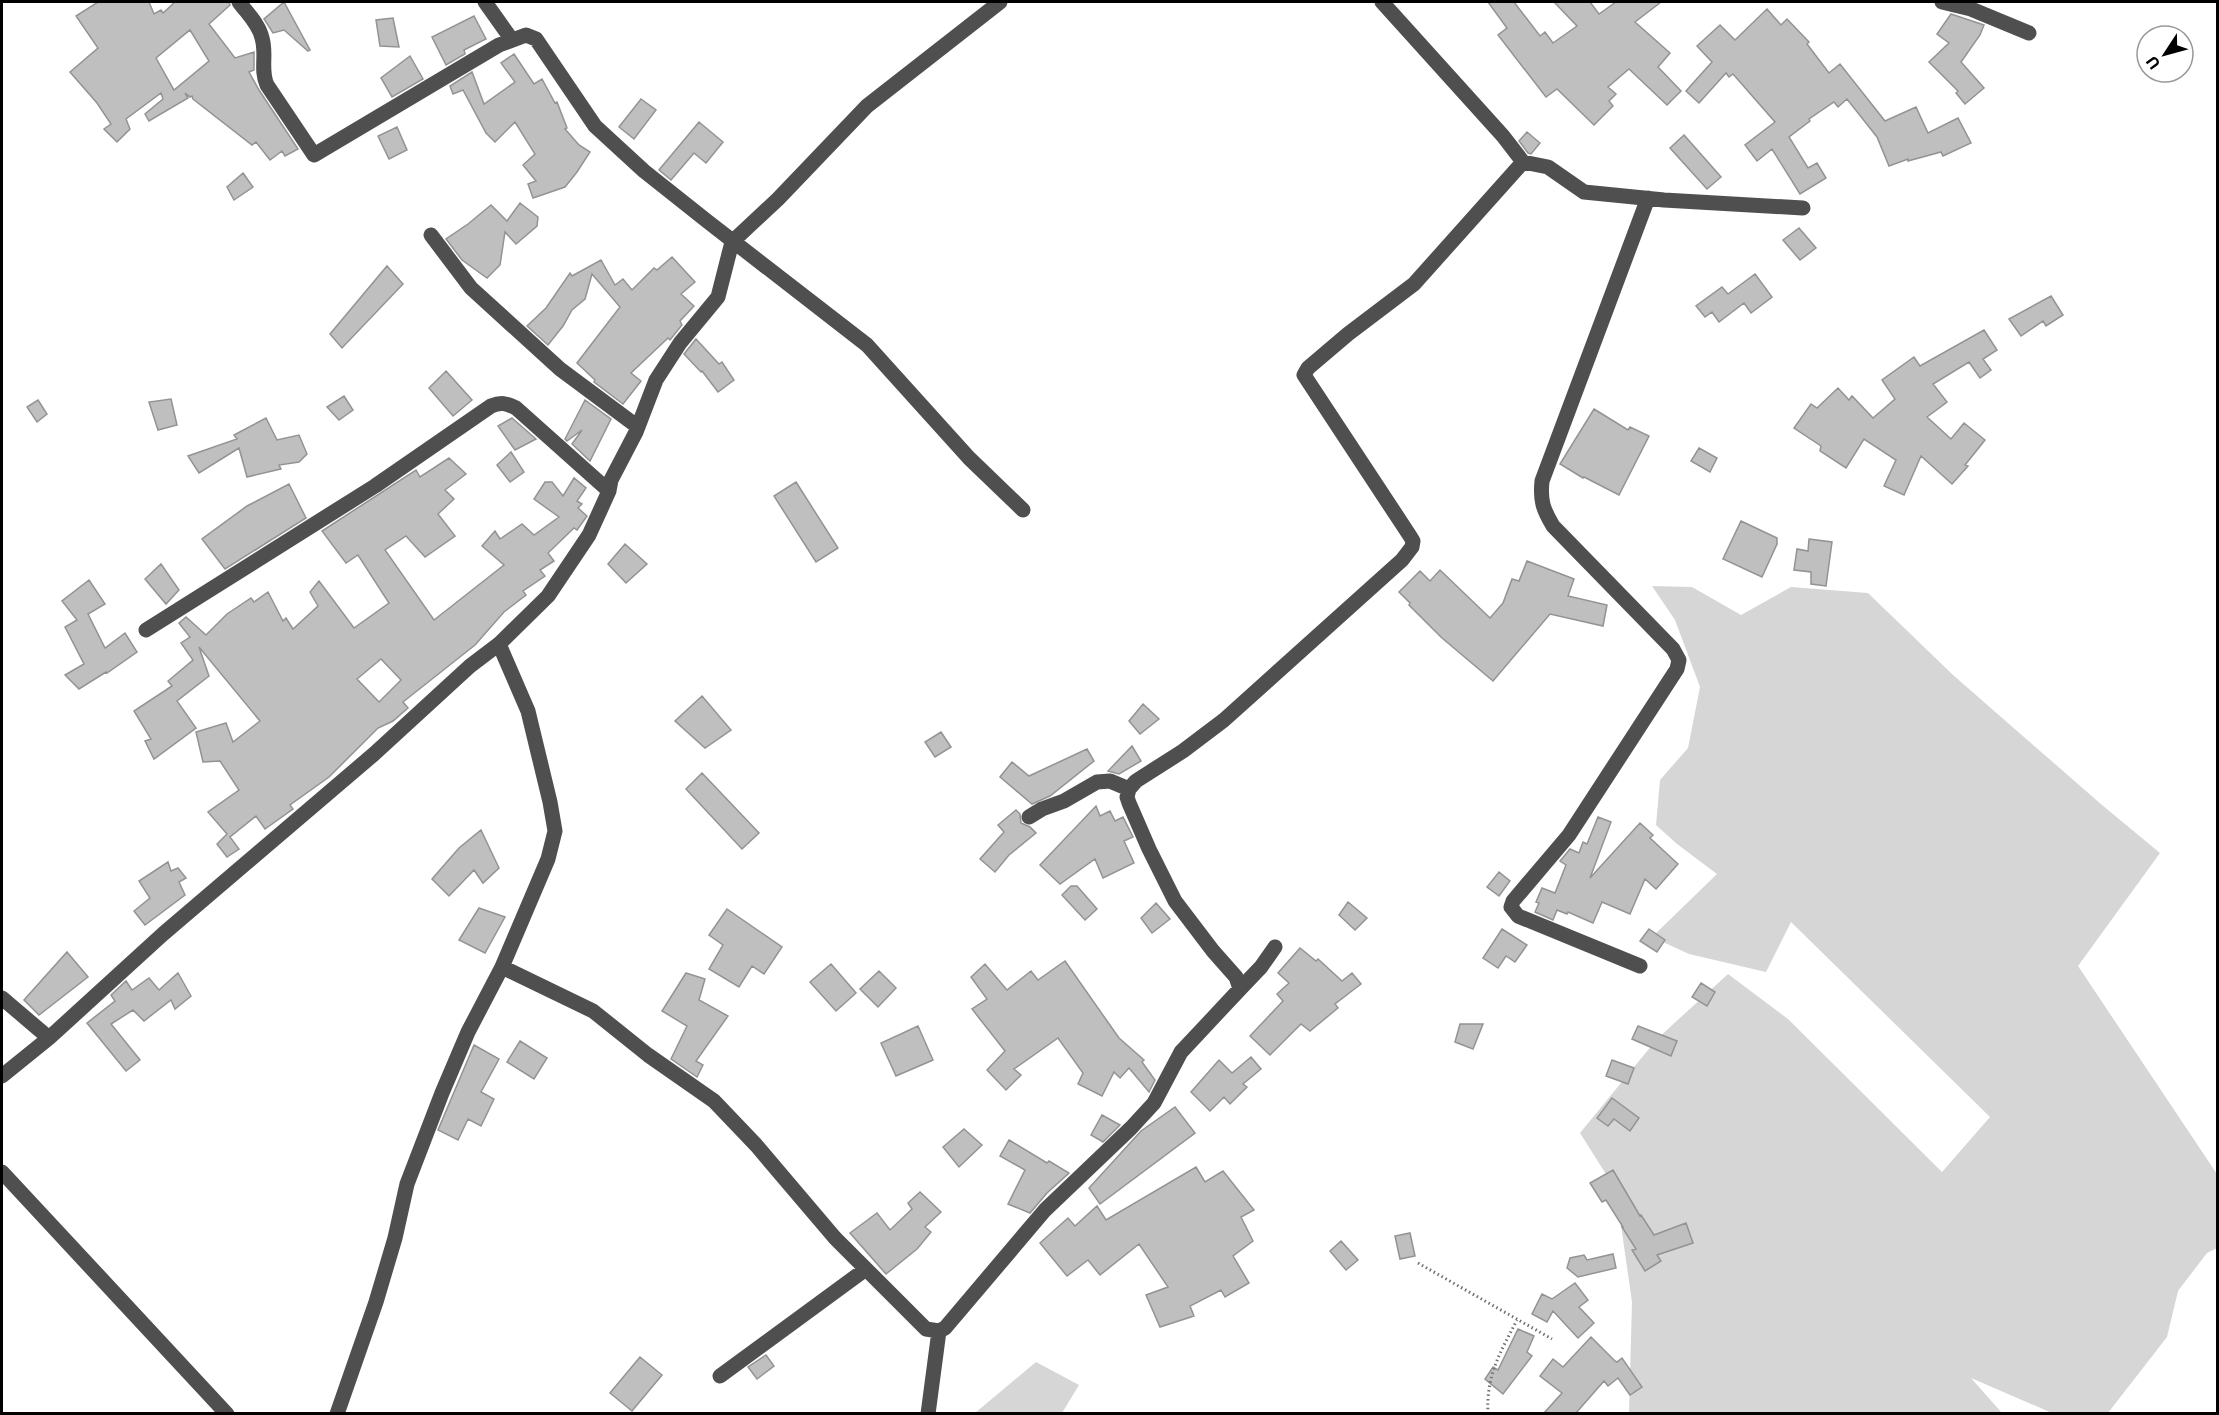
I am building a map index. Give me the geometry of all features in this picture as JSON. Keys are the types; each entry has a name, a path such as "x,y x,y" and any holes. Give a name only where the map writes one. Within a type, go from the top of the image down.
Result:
{"street":[{"path":"238,2 258,28 262,38 263,75 267,85 314,155 497,46 526,35 536,39 595,126 644,171 732,242 867,345 969,458 1023,510"},
{"path":"485,2 512,40"},
{"path":"2,1076 49,1038 172,927 374,754 470,666 500,644 548,596 589,535 609,491 611,480 638,427 656,380 680,343 718,297 732,242 778,199 867,106 1000,2"},
{"path":"1382,2 1503,136 1522,162 1548,167 1584,192 1803,208"},
{"path":"1942,2 1971,9 2029,33"},
{"path":"1240,989 1236,977 1174,901 1127,797 1136,781 1183,751 1224,720 1402,560 1410,550 1413,541 1410,536 1304,375 1308,368 1348,334 1414,284 1522,162"},
{"path":"1640,966 1518,916 1511,907 1513,901 1569,835 1677,669 1679,660 1673,649 1553,526 1545,513 1540,497 1542,482 1648,198"},
{"path":"431,235 471,288 560,369 638,427"},
{"path":"146,630 375,486 490,406 499,403 507,403 516,408 609,491"},
{"path":"337,1413 379,1292 395,1238 407,1184 468,1032 502,967 548,859 555,831 528,711 500,644"},
{"path":"1029,817 1097,782 1110,781 1130,789"},
{"path":"502,967 593,1011 648,1055 714,1101 756,1145 835,1238 926,1329 939,1331 945,1328 1045,1210 1154,1103 1181,1052 1261,967 1275,947"},
{"path":"2,998 49,1038"},
{"path":"2,1172 227,1413"},
{"path":"720,1376 866,1269"},
{"path":"928,1413 939,1331"}],"path":[{"path":"1418,1263 1552,1339"},
{"path":"1488,1413 1487,1397 1493,1367 1517,1319"}],"shaded area":[{"path":"1652,586 1692,587 1741,615 1791,587 1868,593 1953,675 2160,853 2078,966 2217,1174 2217,1248 2207,1253 2178,1291 2167,1337 2108,1413 2052,1413 1971,1378 2002,1413 1629,1413 1632,1302 1616,1190 1580,1133 1657,1039 1728,974 1788,1019 1942,1172 1990,1117 1791,922 1766,972 1689,954 1652,937 1717,874 1656,825 1660,780 1688,748 1700,687 1675,620"},
{"path":"1036,1362 1079,1385 1062,1413 975,1413"}],"building":[{"path":"98,2 149,2 154,14 161,10 163,13 175,2 229,2 230,5 209,24 235,58 254,52 254,70 249,72 298,149 285,156 282,151 270,160 256,142 252,145 192,96 185,93 188,98 149,121 145,114 163,99 161,93 126,119 130,129 117,142 104,129 111,124 97,103 70,72 98,48 76,16","holes":["190,30 209,61 174,90 156,58"]},
{"path":"284,2 310,50 308,51 284,30 273,33 264,19"},
{"path":"1488,2 1514,2 1540,36 1545,32 1553,43 1577,26 1554,2 1590,2 1599,14 1616,2 1661,2 1635,22 1670,53 1658,67 1681,91 1667,105 1629,69 1608,87 1616,94 1609,101 1613,106 1594,125 1557,89 1546,97 1498,35 1507,28"},
{"path":"1767,9 1781,25 1787,19 1809,42 1807,44 1829,73 1840,64 1885,121 1916,107 1928,133 1958,118 1971,143 1943,156 1941,152 1908,161 1908,159 1889,166 1877,137 1847,99 1838,107 1834,102 1809,119 1810,121 1789,137 1808,168 1817,163 1826,178 1800,194 1772,149 1757,161 1745,145 1775,122 1733,74 1729,77 1726,73 1699,103 1686,91 1712,62 1697,46 1720,25 1735,40"},
{"path":"1951,14 1984,25 1980,35 1961,62 1984,88 1965,104 1956,93 1958,91 1929,62 1949,43 1937,34"},
{"path":"474,16 486,39 464,50 465,54 446,65 432,37"},
{"path":"393,18 399,47 380,46 376,20"},
{"path":"514,54 534,84 542,79 555,103 557,102 567,128 565,129 579,145 590,152 565,187 533,198 528,184 536,181 523,165 535,154 515,122 495,142 486,133 463,90 453,94 450,86 472,72 484,104 515,82 501,63"},
{"path":"410,56 423,79 392,97 381,78"},
{"path":"641,99 656,110 634,139 619,127"},
{"path":"699,122 723,142 706,163 694,153 671,180 659,170"},
{"path":"397,127 407,150 389,159 378,136"},
{"path":"1527,132 1540,143 1531,154 1519,141"},
{"path":"1684,135 1721,177 1707,189 1670,148"},
{"path":"243,173 253,187 234,200 227,187"},
{"path":"520,203 538,217 537,226 516,244 505,232 500,265 487,278 462,260 446,239 491,205 507,221"},
{"path":"1799,228 1816,248 1800,260 1783,240"},
{"path":"672,257 695,282 681,294 694,306 680,321 682,325 670,340 668,338 631,373 641,381 623,404 594,382 595,380 577,363 620,307 592,274 585,299 572,310 548,345 527,326 546,308 570,273 572,276 601,260 615,285 623,279 632,290 654,268 657,270"},
{"path":"387,266 403,284 342,348 330,334"},
{"path":"1755,274 1772,297 1751,313 1744,303 1719,322 1712,312 1705,317 1696,306 1722,287 1728,294"},
{"path":"2051,296 2063,315 2046,326 2043,321 2021,336 2009,319"},
{"path":"1984,330 1997,350 1983,359 1991,370 1980,378 1969,362 1933,384 1947,402 1927,417 1951,439 1964,423 1985,440 1965,465 1968,466 1952,484 1921,456 1904,495 1884,486 1896,460 1864,439 1846,468 1820,451 1821,446 1794,428 1811,404 1817,408 1838,388 1849,400 1852,396 1873,418 1895,399 1882,380 1914,357 1920,366"},
{"path":"696,339 719,364 722,362 734,380 718,392 702,371 684,354"},
{"path":"446,371 472,400 453,416 429,388"},
{"path":"344,396 353,410 339,420 327,407"},
{"path":"171,399 177,425 158,430 149,402"},
{"path":"38,400 47,414 37,422 27,407"},
{"path":"585,400 611,419 590,461 572,444 582,430 567,441 565,439"},
{"path":"1594,409 1628,430 1630,427 1649,436 1619,495 1560,464"},
{"path":"266,418 277,440 299,435 307,454 299,462 279,465 281,469 247,477 239,448 199,473 188,456 237,439 234,435"},
{"path":"512,418 536,439 515,450 498,426"},
{"path":"1699,448 1717,458 1710,472 1691,461"},
{"path":"511,452 524,472 510,482 497,465"},
{"path":"449,458 466,474 445,490 454,499 438,514 455,536 425,557 406,536 385,550 434,620 504,565 482,546 495,531 500,539 522,524 534,535 559,517 534,499 545,482 552,482 563,496 574,478 586,488 577,501 582,504 578,508 587,516 577,530 574,528 548,553 554,561 540,570 545,576 523,591 526,595 504,612 475,645 403,702 408,708 393,721 378,728 329,777 290,805 293,809 265,829 256,816 230,837 239,849 227,857 217,844 227,834 208,812 239,790 220,761 203,762 196,732 226,723 233,742 260,721 199,647 209,676 177,701 196,728 154,759 145,741 151,739 134,711 172,686 168,681 193,660 181,643 190,637 179,623 186,617 206,635 227,614 251,598 254,602 268,592 283,621 286,618 293,629 318,606 310,592 319,581 354,628 389,603 358,555 346,563 322,531 416,470 420,477","holes":["381,659 401,680 379,702 357,679"]},
{"path":"796,482 838,548 816,562 774,496"},
{"path":"289,484 306,518 225,569 202,539 247,506"},
{"path":"1741,521 1777,538 1777,544 1762,577 1723,559"},
{"path":"1809,539 1832,542 1826,586 1811,584 1811,572 1794,570 1797,549 1808,551"},
{"path":"625,544 647,564 626,583 608,564"},
{"path":"1527,561 1574,579 1568,596 1607,605 1603,626 1550,614 1493,681 1442,638 1399,592 1420,571 1430,581 1440,570 1490,618 1503,603 1512,579 1519,581"},
{"path":"161,564 179,590 166,604 145,579"},
{"path":"89,580 105,604 88,614 105,648 125,633 137,652 79,689 65,675 84,664 65,627 77,620 62,601"},
{"path":"702,696 731,730 705,748 675,721"},
{"path":"1143,704 1159,719 1140,734 1129,721"},
{"path":"941,732 951,747 935,757 925,742"},
{"path":"1132,746 1141,761 1119,774 1108,771"},
{"path":"1087,749 1094,761 1050,796 1032,804 1000,777 1012,762 1029,776"},
{"path":"702,773 759,833 742,849 686,789"},
{"path":"1096,806 1100,816 1110,811 1115,821 1123,817 1133,837 1124,841 1134,863 1103,878 1095,859 1060,884 1040,865"},
{"path":"1016,810 1020,814 1021,823 1036,833 1009,855 995,872 980,859 1004,832 998,825"},
{"path":"1598,817 1611,822 1590,878 1640,823 1653,835 1650,838 1678,864 1656,889 1645,879 1630,914 1602,902 1593,923 1568,912 1567,914 1557,910 1553,920 1535,912 1539,903 1536,902 1542,888 1555,893 1566,865 1560,861 1570,849 1579,853 1583,842 1587,844"},
{"path":"481,830 499,868 483,883 474,870 449,896 432,879 459,848"},
{"path":"168,862 171,871 178,868 186,878 179,882 185,895 145,925 134,911 150,898 139,881"},
{"path":"1499,872 1510,881 1499,896 1487,887"},
{"path":"1071,886 1077,886 1097,909 1085,920 1062,895"},
{"path":"1348,902 1367,918 1355,930 1339,915"},
{"path":"1156,903 1170,919 1152,933 1141,918"},
{"path":"479,908 505,917 485,953 459,940"},
{"path":"727,909 782,947 764,974 752,966 739,987 709,969 723,945 709,935"},
{"path":"1502,929 1527,945 1515,962 1506,956 1498,968 1483,958"},
{"path":"1649,929 1665,940 1657,952 1640,941"},
{"path":"1300,948 1316,961 1318,959 1342,981 1352,973 1361,984 1335,1004 1338,1008 1310,1031 1301,1024 1270,1055 1250,1036 1283,1001 1277,994 1289,983 1278,973"},
{"path":"67,952 88,977 39,1015 24,1000"},
{"path":"1065,961 1119,1038 1144,1060 1142,1062 1155,1080 1149,1092 1129,1068 1120,1078 1114,1072 1102,1096 1078,1084 1083,1073 1058,1038 1014,1069 1021,1075 1006,1090 987,1070 1005,1051 972,1009 987,999 971,977 985,964 1007,990 1031,971 1038,980"},
{"path":"831,964 856,993 836,1011 810,982"},
{"path":"879,971 896,988 878,1007 860,989"},
{"path":"178,973 191,996 175,1009 171,1000 144,1021 133,1010 111,1024 140,1060 126,1071 87,1023 115,1001 111,995 126,981 132,990 149,978 159,990"},
{"path":"686,973 705,979 699,1000 728,1016 696,1061 703,1065 697,1077 671,1059 687,1026 662,1011"},
{"path":"1701,983 1715,992 1707,1006 1692,997"},
{"path":"1460,1024 1483,1024 1473,1049 1455,1042"},
{"path":"918,1026 933,1060 896,1076 881,1043"},
{"path":"1638,1026 1677,1041 1671,1056 1632,1039"},
{"path":"520,1041 547,1058 534,1079 507,1062"},
{"path":"474,1045 499,1059 481,1092 494,1099 481,1126 468,1119 458,1140 438,1130"},
{"path":"1251,1057 1261,1069 1243,1084 1247,1087 1230,1104 1224,1097 1210,1111 1191,1092 1219,1060 1232,1073"},
{"path":"1612,1060 1634,1068 1628,1084 1606,1076"},
{"path":"1612,1098 1639,1118 1630,1131 1614,1119 1608,1126 1597,1118"},
{"path":"1175,1107 1195,1133 1100,1204 1089,1188 1141,1131"},
{"path":"1102,1115 1120,1125 1103,1142 1091,1135"},
{"path":"964,1129 982,1145 959,1167 943,1147"},
{"path":"1009,1140 1047,1163 1049,1161 1069,1173 1030,1213 1008,1204 1025,1170 1000,1156"},
{"path":"1196,1167 1205,1182 1223,1171 1254,1210 1241,1217 1253,1241 1233,1256 1249,1283 1225,1297 1221,1290 1190,1306 1194,1316 1160,1327 1146,1295 1168,1287 1139,1244 1100,1275 1088,1260 1067,1276 1040,1243 1068,1218 1075,1226 1097,1206 1106,1220"},
{"path":"1613,1170 1654,1235 1686,1223 1693,1243 1657,1255 1661,1261 1645,1271 1632,1250 1636,1249 1623,1227 1606,1200 1602,1202 1590,1183"},
{"path":"920,1192 941,1212 925,1227 931,1232 917,1249 886,1274 850,1233 877,1213 890,1230 912,1209 908,1203"},
{"path":"1410,1233 1415,1256 1400,1259 1395,1236"},
{"path":"1341,1241 1358,1260 1346,1270 1330,1251"},
{"path":"1613,1254 1616,1268 1578,1277 1567,1268 1570,1258 1584,1255 1587,1260"},
{"path":"1575,1283 1588,1300 1579,1307 1594,1323 1578,1338 1553,1311 1547,1322 1532,1314 1542,1294 1552,1299"},
{"path":"1518,1329 1534,1336 1527,1352 1532,1356 1503,1394 1485,1379 1493,1367 1498,1370"},
{"path":"1591,1337 1615,1361 1622,1358 1642,1387 1630,1395 1618,1378 1608,1386 1604,1381 1576,1413 1544,1413 1562,1393 1540,1376 1553,1359 1563,1367"},
{"path":"766,1355 774,1366 757,1379 748,1367"},
{"path":"640,1357 662,1375 632,1411 610,1393"}]}
